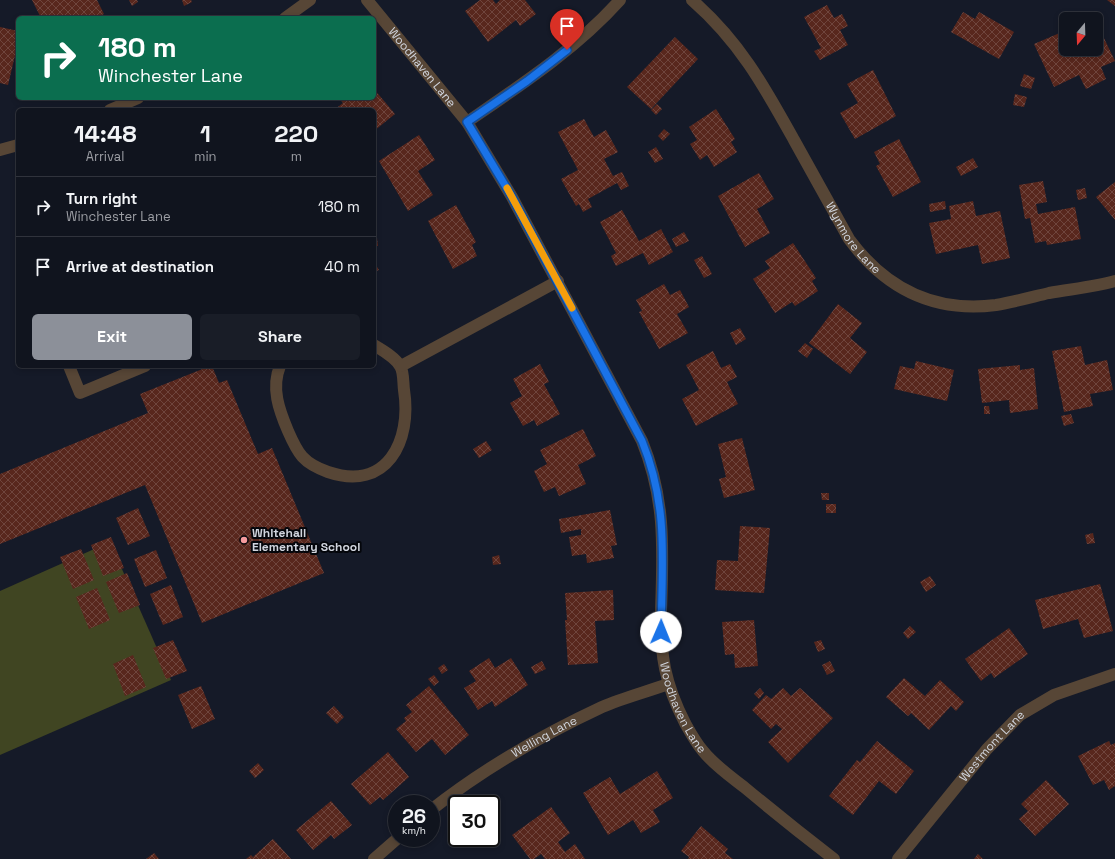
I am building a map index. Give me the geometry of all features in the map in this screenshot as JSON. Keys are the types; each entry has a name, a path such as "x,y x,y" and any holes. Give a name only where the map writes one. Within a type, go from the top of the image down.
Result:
{"street":[{"path":"288,16 310,0"},
{"name":"Woodhaven Lane","path":"367,0 467,122 512,197 642,441 655,479 662,514 663,544 661,642 668,684 690,732 703,751 786,823 834,859"},
{"path":"467,122 527,81 584,37 620,0"},
{"name":"Wynmore Lane","path":"692,0 710,16 725,33 760,78 849,239 864,260 894,284 930,300 963,306 996,305 1115,281"},
{"path":"115,108 133,100"},
{"path":"0,150 16,146"},
{"path":"401,366 558,281"},
{"path":"278,368 276,396 292,442 301,457 311,465 339,475 353,476 370,473 385,465 395,454 402,441 406,402 401,366 376,346"},
{"path":"70,368 80,393 140,368"},
{"name":"Westmont Lane","path":"898,859 987,749 1020,715 1054,695 1115,674"},
{"name":"Welling Lane","path":"440,803 463,785 522,749 603,707 668,684"},
{"path":"374,859 388,847"}],"green space":[{"path":"110,542 171,680 0,755 0,591"}],"building":[{"path":"32,0 97,0 104,14 100,16 40,16"},
{"path":"129,0 137,0 138,2 132,6"},
{"path":"182,0 191,0 192,2 184,6"},
{"path":"480,0 493,0 496,4 500,0 525,0 536,14 520,26 516,20 488,42 465,11"},
{"path":"1107,0 1115,0 1115,6"},
{"path":"827,5 834,18 842,14 848,26 840,30 848,45 820,60 814,51 821,48 804,17"},
{"path":"963,12 975,19 979,12 1014,32 999,59 951,32"},
{"path":"0,27 16,31 16,51 8,85 0,83"},
{"path":"1059,33 1059,56 1103,56 1103,36 1115,61 1101,67 1106,79 1086,89 1079,75 1054,87 1034,44"},
{"path":"675,37 698,59 651,109 627,87"},
{"path":"873,70 896,116 855,139 840,113 858,103 847,84"},
{"path":"1024,74 1035,78 1031,89 1020,86"},
{"path":"376,91 395,114 376,129 376,108 337,108 343,103 341,100 376,100"},
{"path":"1015,94 1027,97 1024,107 1013,105"},
{"path":"657,104 662,109 656,115 651,110"},
{"path":"716,109 735,139 731,142 737,152 714,167 707,155 700,160 690,144 697,140 689,127"},
{"path":"584,119 594,137 606,130 618,152 604,159 613,176 622,172 629,186 621,190 617,183 588,199 592,207 583,212 579,204 576,206 561,179 578,170 558,132"},
{"path":"664,129 670,134 663,141 658,136"},
{"path":"419,135 435,160 418,171 433,195 408,211 379,161"},
{"path":"899,139 921,182 893,197 876,166 880,164 874,152"},
{"path":"656,147 663,159 655,163 648,152"},
{"path":"973,158 978,167 961,176 956,167"},
{"path":"759,173 774,199 757,209 770,233 745,247 718,196"},
{"path":"1043,181 1047,202 1036,204 1038,214 1075,207 1081,239 1047,245 1046,241 1035,243 1030,218 1025,219 1019,185"},
{"path":"1115,182 1115,220 1096,197"},
{"path":"1085,188 1087,198 1078,200 1076,190"},
{"path":"945,201 946,209 930,212 929,204"},
{"path":"973,201 976,216 1000,211 1010,258 982,264 978,245 936,254 929,223 951,219 949,206"},
{"path":"456,205 476,242 472,245 477,256 453,269 428,221"},
{"path":"622,210 639,241 661,229 673,252 649,265 643,253 616,266 611,256 616,253 600,222"},
{"path":"376,230 378,246 376,246"},
{"path":"684,232 689,241 676,247 672,239"},
{"path":"793,243 816,278 812,281 818,291 795,306 792,302 775,313 753,279 770,268 765,261"},
{"path":"702,256 712,274 704,278 694,260"},
{"path":"664,284 670,295 680,290 689,307 677,314 688,333 659,349 639,312 642,311 636,300"},
{"path":"838,304 862,323 850,338 867,352 850,374 809,343"},
{"path":"740,328 746,339 736,345 730,333"},
{"path":"805,343 813,349 807,358 798,351"},
{"path":"1081,346 1085,365 1107,360 1113,390 1090,394 1093,406 1064,412 1052,351"},
{"path":"713,351 721,368 730,364 737,377 727,382 738,404 696,426 682,399 699,390 686,365"},
{"path":"916,361 954,370 947,401 894,389 900,366 914,369"},
{"path":"540,364 549,382 544,384 560,414 537,426 534,420 523,426 510,403 522,396 513,379"},
{"path":"1020,365 1020,370 1034,368 1038,409 1010,413 1009,400 982,403 978,369"},
{"path":"205,368 213,368 219,383 227,380 258,454 272,448 324,573 202,623 145,485 0,544 0,474 148,413 140,394"},
{"path":"984,406 989,406 990,414 984,414"},
{"path":"1071,414 1074,423 1064,426 1061,416"},
{"path":"583,429 596,456 578,465 586,484 559,496 555,487 544,492 534,471 547,464 540,450"},
{"path":"742,438 755,490 724,498 719,479 726,477 718,444"},
{"path":"486,441 492,450 479,458 473,449"},
{"path":"821,493 829,493 829,500 822,500"},
{"path":"826,504 836,504 836,513 826,513"},
{"path":"138,508 150,536 128,545 116,518"},
{"path":"610,510 617,545 611,546 614,558 587,563 586,554 572,556 569,537 581,535 581,529 561,533 559,519"},
{"path":"740,526 770,528 764,593 715,590 717,560 738,561"},
{"path":"1093,533 1095,543 1087,544 1085,535"},
{"path":"111,537 124,568 103,576 91,545"},
{"path":"81,549 94,580 73,589 60,557"},
{"path":"156,550 167,578 145,587 134,559"},
{"path":"499,555 501,564 493,565 492,557"},
{"path":"127,573 140,605 119,613 106,582"},
{"path":"930,576 936,585 926,592 920,582"},
{"path":"1100,584 1113,631 1084,638 1078,619 1043,629 1035,600"},
{"path":"171,585 183,617 163,625 150,594"},
{"path":"97,588 110,620 89,629 76,597"},
{"path":"613,590 614,620 595,621 598,663 568,665 565,593"},
{"path":"754,620 758,666 735,668 734,654 725,655 722,622"},
{"path":"910,626 916,632 908,639 903,633"},
{"path":"1009,628 1028,654 994,678 991,673 981,681 965,659"},
{"path":"173,640 187,671 166,679 153,648"},
{"path":"821,640 825,649 818,652 814,642"},
{"path":"133,655 146,687 125,696 113,664"},
{"path":"489,658 495,668 511,658 528,685 495,707 492,701 478,710 464,688 476,681 469,671"},
{"path":"542,661 546,669 535,674 531,667"},
{"path":"830,661 835,671 827,675 822,665"},
{"path":"444,664 448,670 442,674 438,668"},
{"path":"434,675 439,682 434,686 428,679"},
{"path":"904,678 925,696 940,680 964,702 956,711 951,706 929,730 911,713 908,716 886,697"},
{"path":"201,686 215,719 192,729 178,695"},
{"path":"429,686 469,735 445,755 432,739 416,752 396,729 406,721 404,718 412,712 406,705"},
{"path":"760,688 764,693 759,699 754,694"},
{"path":"783,688 791,696 800,688 833,718 788,763 768,742 782,729 776,724 771,729 752,710 766,695 771,699"},
{"path":"334,706 344,717 337,724 326,713"},
{"path":"877,741 914,771 896,794 879,781 853,815 829,796 857,760 860,762"},
{"path":"1109,741 1111,745 1115,743 1115,786 1109,790 1104,780 1093,785 1078,756"},
{"path":"388,752 409,777 383,800 380,797 370,805 351,784"},
{"path":"258,763 264,770 255,778 249,771"},
{"path":"657,771 673,798 653,810 660,822 641,833 633,820 608,835 583,793 610,777 620,794"},
{"path":"1046,780 1069,804 1035,836 1019,819 1028,811 1021,804"},
{"path":"331,801 352,825 334,839 331,835 313,850 296,830"},
{"path":"551,807 570,833 558,842 565,852 575,844 585,859 545,859 541,854 534,859 530,859 512,835"},
{"path":"701,826 728,849 725,853 733,859 688,859 689,857 681,851"},
{"path":"273,839 291,859 246,859 251,855 253,857"},
{"path":"154,853 159,859 146,859"},
{"path":"978,854 983,859 974,859"}],"slow traffic":[{"path":"507,188 572,308"}],"place":[{"name":"Whitehall Elementary School","path":"244,540"}],"route":[{"path":"567,50 527,81 467,122 528,225 642,441 650,461 662,514 663,544 661,632"}]}
